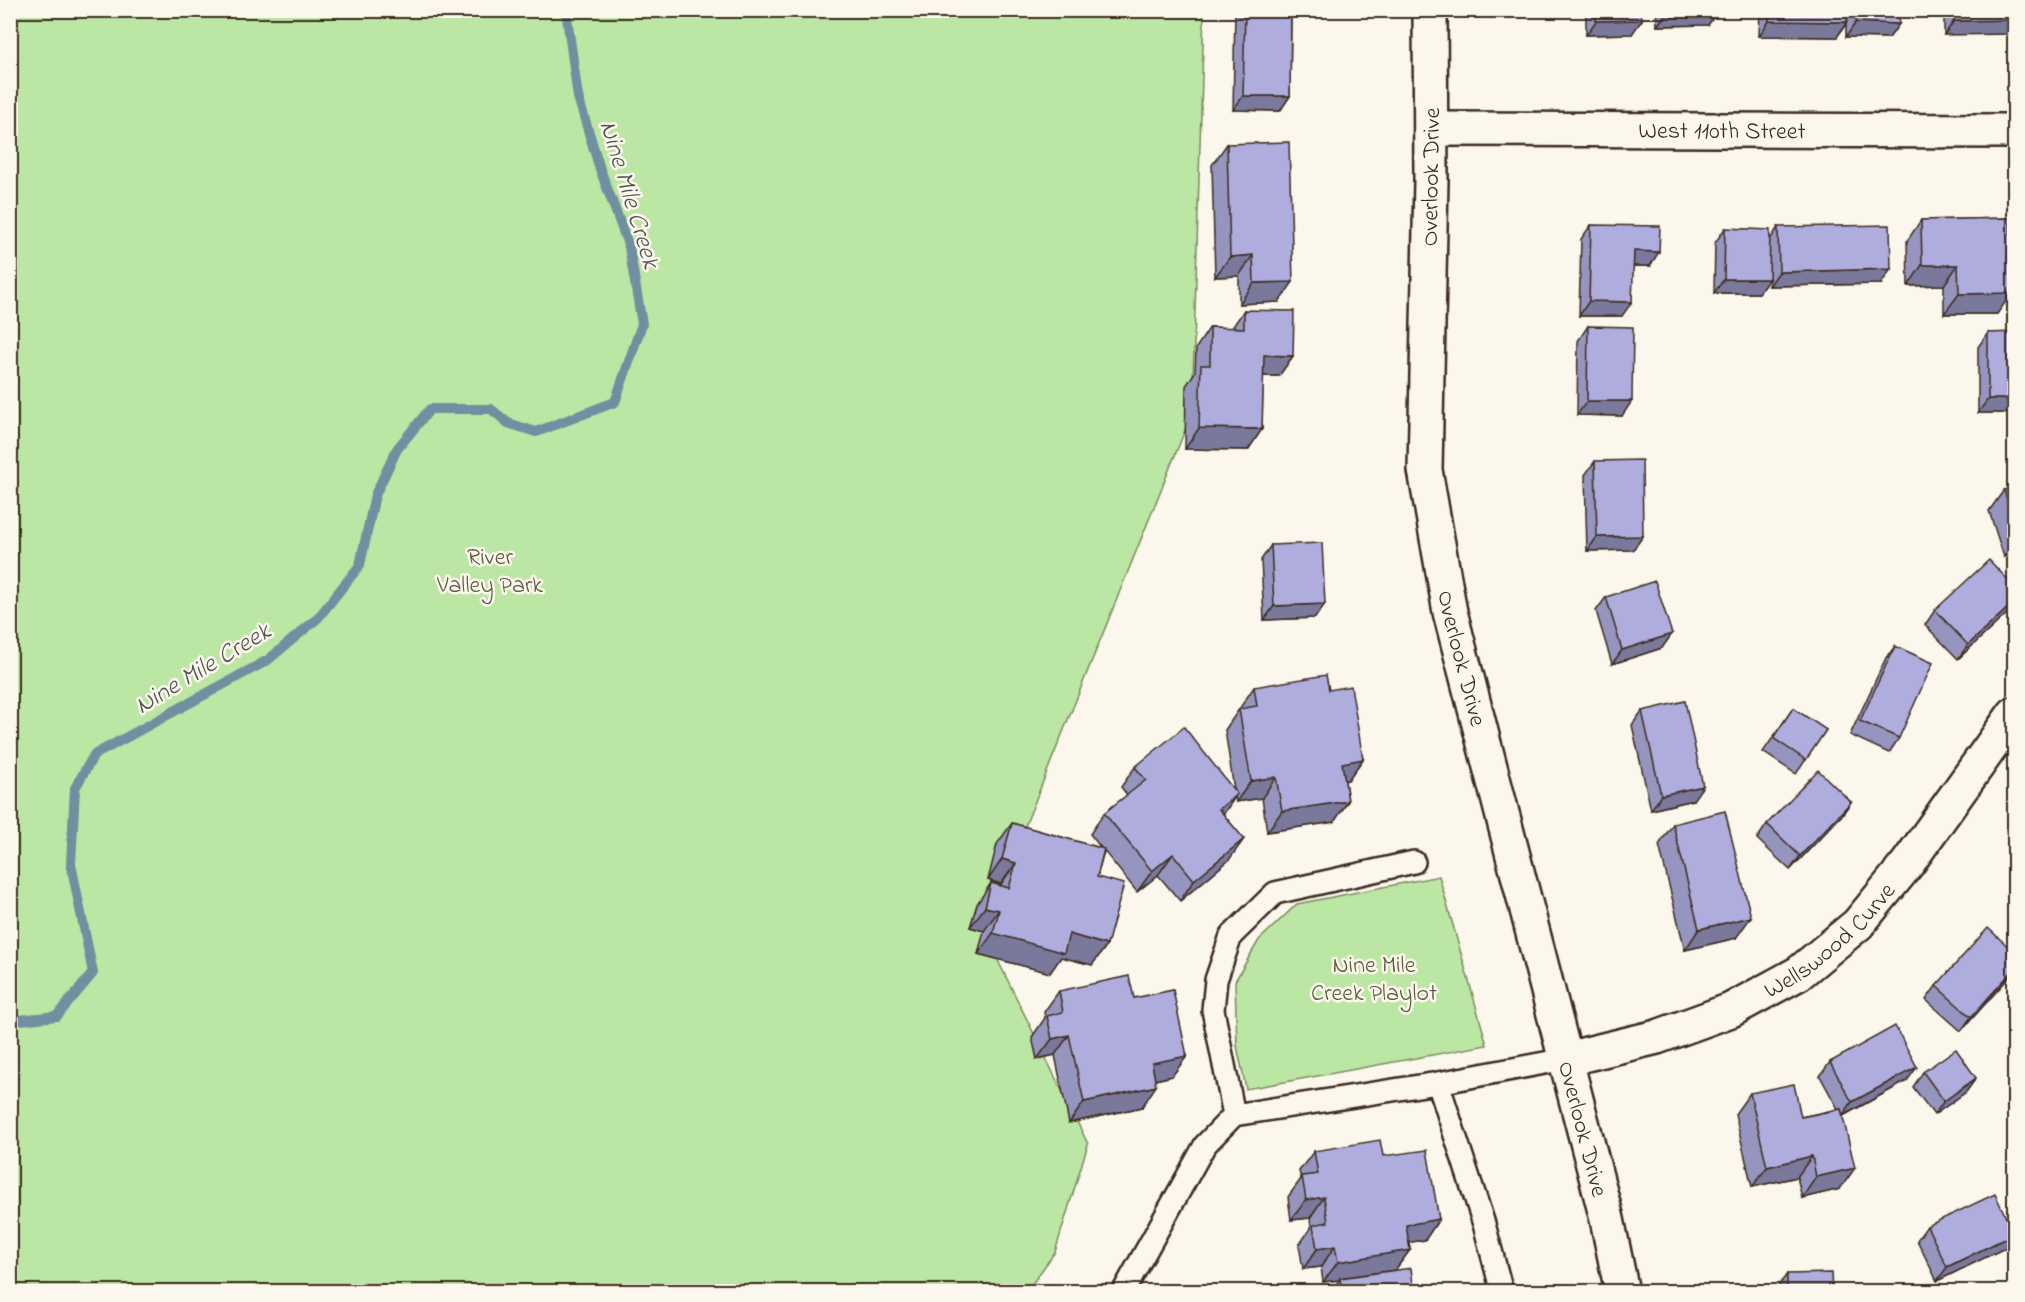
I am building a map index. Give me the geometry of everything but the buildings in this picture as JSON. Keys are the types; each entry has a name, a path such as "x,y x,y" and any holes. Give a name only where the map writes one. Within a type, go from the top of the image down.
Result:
{"street":[{"name":"Overlook Drive","path":"1430,10 1431,129 1425,470 1450,612 1566,1059 1622,1292"},
{"name":"West 110th Street","path":"1431,129 2014,131"},
{"name":"Wellswood Curve","path":"1566,1059 1657,1037 1731,1010 1799,974 1858,924 1908,863 2014,714"}],"lane":[{"path":"1234,1115 1213,1010 1216,980 1231,936 1275,893 1414,862"},
{"path":"1123,1292 1205,1145 1234,1115 1438,1083 1566,1059"},
{"path":"1438,1083 1484,1224 1502,1292"}],"green space":[{"name":"River Valley Park","path":"10,11 1204,11 1192,413 983,930 1088,1144 1055,1252 1027,1291 11,1291"},
{"name":"Nine Mile Creek Playlot","path":"1439,876 1487,1045 1246,1089 1237,1046 1235,981 1259,940 1297,904"}],"waterway":[{"name":"Nine Mile Creek","path":"10,1021 57,1016 93,973 71,864 75,788 94,755 268,660 318,618 360,565 375,495 397,449 430,409 491,409 508,423 536,432 615,402 642,324 629,247 600,169 578,97 566,10"}]}
